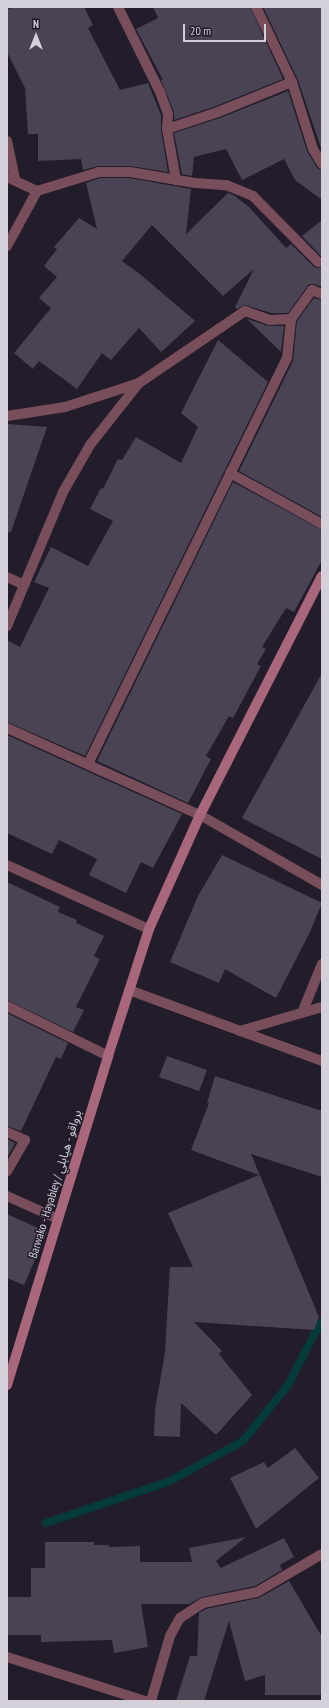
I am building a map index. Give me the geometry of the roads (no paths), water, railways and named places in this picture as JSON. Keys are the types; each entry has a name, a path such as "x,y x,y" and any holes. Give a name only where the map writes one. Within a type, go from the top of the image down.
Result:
{"main road":[{"name":"Barwako - Hayabley / برواقو - هيابلي","path":"7,1385 128,990 149,929 200,815 322,576"}],"street":[{"path":"118,7 160,92 168,114 166,129 176,180"},
{"path":"256,7 292,82 313,149 322,164"},
{"path":"166,129 218,112 292,82"},
{"path":"7,141 11,179 37,191 99,172 130,172 176,180 226,185 253,196 318,262"},
{"path":"7,246 37,191"},
{"path":"88,764 287,358 291,319 312,290 322,294"},
{"path":"7,416 65,407 139,383 245,311 270,320 291,319"},
{"path":"7,626 63,492 90,445 139,383"},
{"path":"230,473 322,524"},
{"path":"7,577 24,585"},
{"path":"7,728 200,815 322,885"},
{"path":"7,865 149,929"},
{"path":"302,1013 322,964"},
{"path":"128,990 322,1061"},
{"path":"7,1006 108,1056"},
{"path":"240,1031 322,1007"},
{"path":"7,1132 24,1140 7,1171"},
{"path":"7,1196 58,1219"},
{"path":"151,1701 170,1636 180,1618 203,1603 256,1592 322,1554"},
{"path":"7,1657 145,1701"}],"waterway":[{"path":"46,1523 168,1482 243,1441 288,1385 322,1322"}]}
